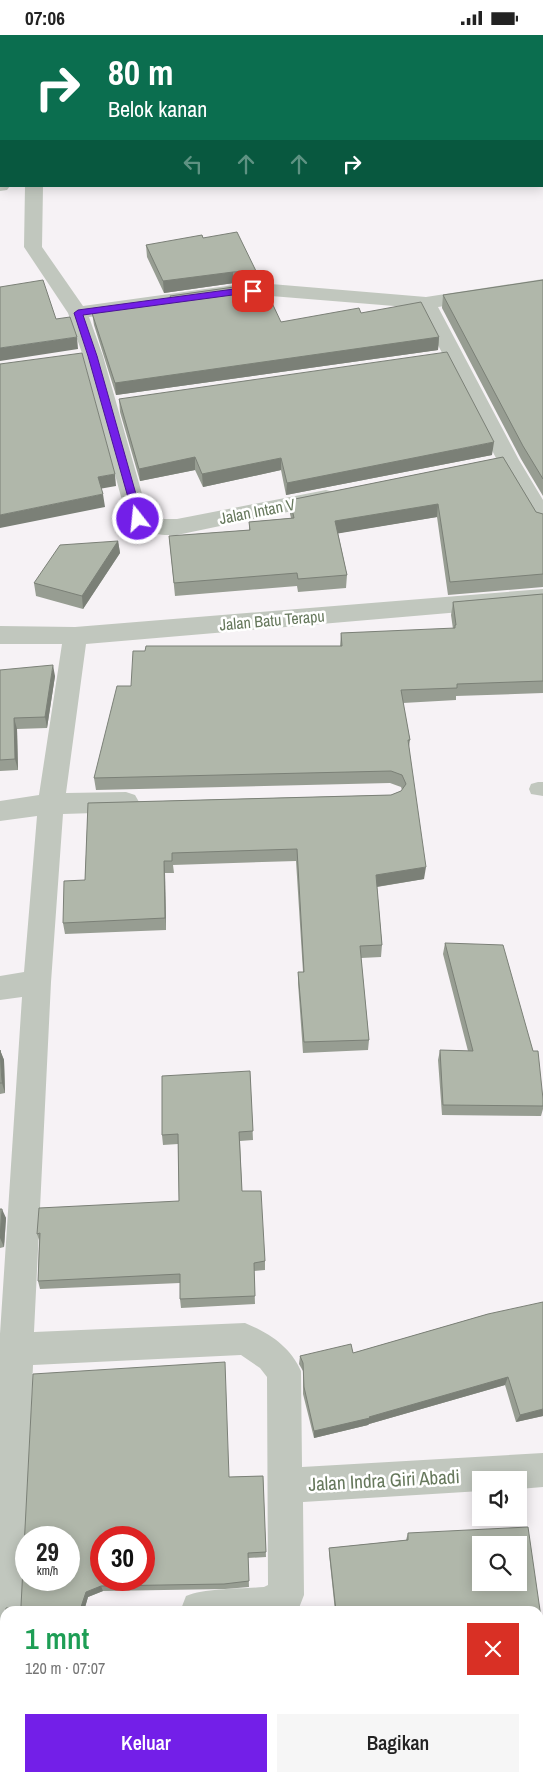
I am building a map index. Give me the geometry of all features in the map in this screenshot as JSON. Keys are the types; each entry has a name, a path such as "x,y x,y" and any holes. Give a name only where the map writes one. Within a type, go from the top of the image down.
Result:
{"street":[{"path":"34,187 33,247 78,313 234,291 262,290 426,303 543,285"},
{"path":"426,303 444,356 498,462 543,519"},
{"name":"Jalan Intan V","path":"78,313 83,358 116,403 138,519 152,527 177,527 342,493"},
{"name":"Jalan Batu Terapu","path":"0,635 75,636 543,597"},
{"path":"3,1606 8,1349 51,804 75,636"},
{"path":"0,811 51,804 150,801"},
{"path":"0,988 37,982"},
{"path":"8,1349 245,1339 272,1356 284,1371 286,1595 268,1605 257,1606"},
{"name":"Jalan Indra Giri Abadi","path":"285,1486 543,1470"}],"building":[{"path":"237,232 256,271 163,281 146,245 202,235 203,238"},
{"path":"43,280 56,319 70,317 77,337 0,348 0,287"},
{"path":"543,280 543,479 523,446 443,295"},
{"path":"264,286 281,322 359,308 361,313 421,302 439,337 115,383 92,313 172,300 170,296 234,287"},
{"path":"447,352 494,442 287,483 281,458 202,474 195,457 139,469 119,399"},
{"path":"82,353 115,474 98,477 103,494 0,515 0,364"},
{"path":"503,457 536,512 543,514 543,574 450,582 438,504 335,521 347,575 298,579 297,573 174,583 169,536 250,530 249,522 294,518 290,500"},
{"path":"118,541 82,596 34,583 60,545"},
{"path":"543,594 543,681 457,684 457,688 401,690 410,740 408,740 426,867 376,875 382,945 360,946 369,1040 304,1042 298,972 304,972 297,849 172,853 172,861 164,861 165,918 63,923 64,881 85,880 88,803 391,795 401,791 406,784 402,775 391,771 94,778 117,686 131,686 133,651 145,651 146,646 342,646 341,633 455,628 453,602"},
{"path":"53,665 45,717 14,718 15,759 0,760 0,670"},
{"path":"445,943 503,945 533,1051 538,1051 543,1106 443,1105 440,1050 473,1051"},
{"path":"0,1050 2,1083 0,1083"},
{"path":"250,1071 253,1131 239,1132 242,1191 261,1191 265,1261 254,1263 255,1296 180,1299 180,1274 38,1281 40,1233 37,1234 39,1208 179,1201 178,1134 162,1135 162,1076"},
{"path":"0,1209 2,1209 0,1238"},
{"path":"543,1302 543,1409 520,1415 508,1377 370,1418 314,1431 304,1387 303,1363 300,1356 351,1344 353,1353 488,1314"},
{"path":"225,1362 229,1477 263,1476 266,1552 248,1553 249,1581 224,1584 155,1585 155,1526 90,1526 90,1590 86,1592 81,1606 21,1606 22,1591 80,1591 80,1526 25,1526 33,1374"},
{"path":"528,1527 539,1606 335,1606 329,1548 408,1540 408,1533"}],"route":[{"path":"138,519 78,313 234,291 253,291"}]}
